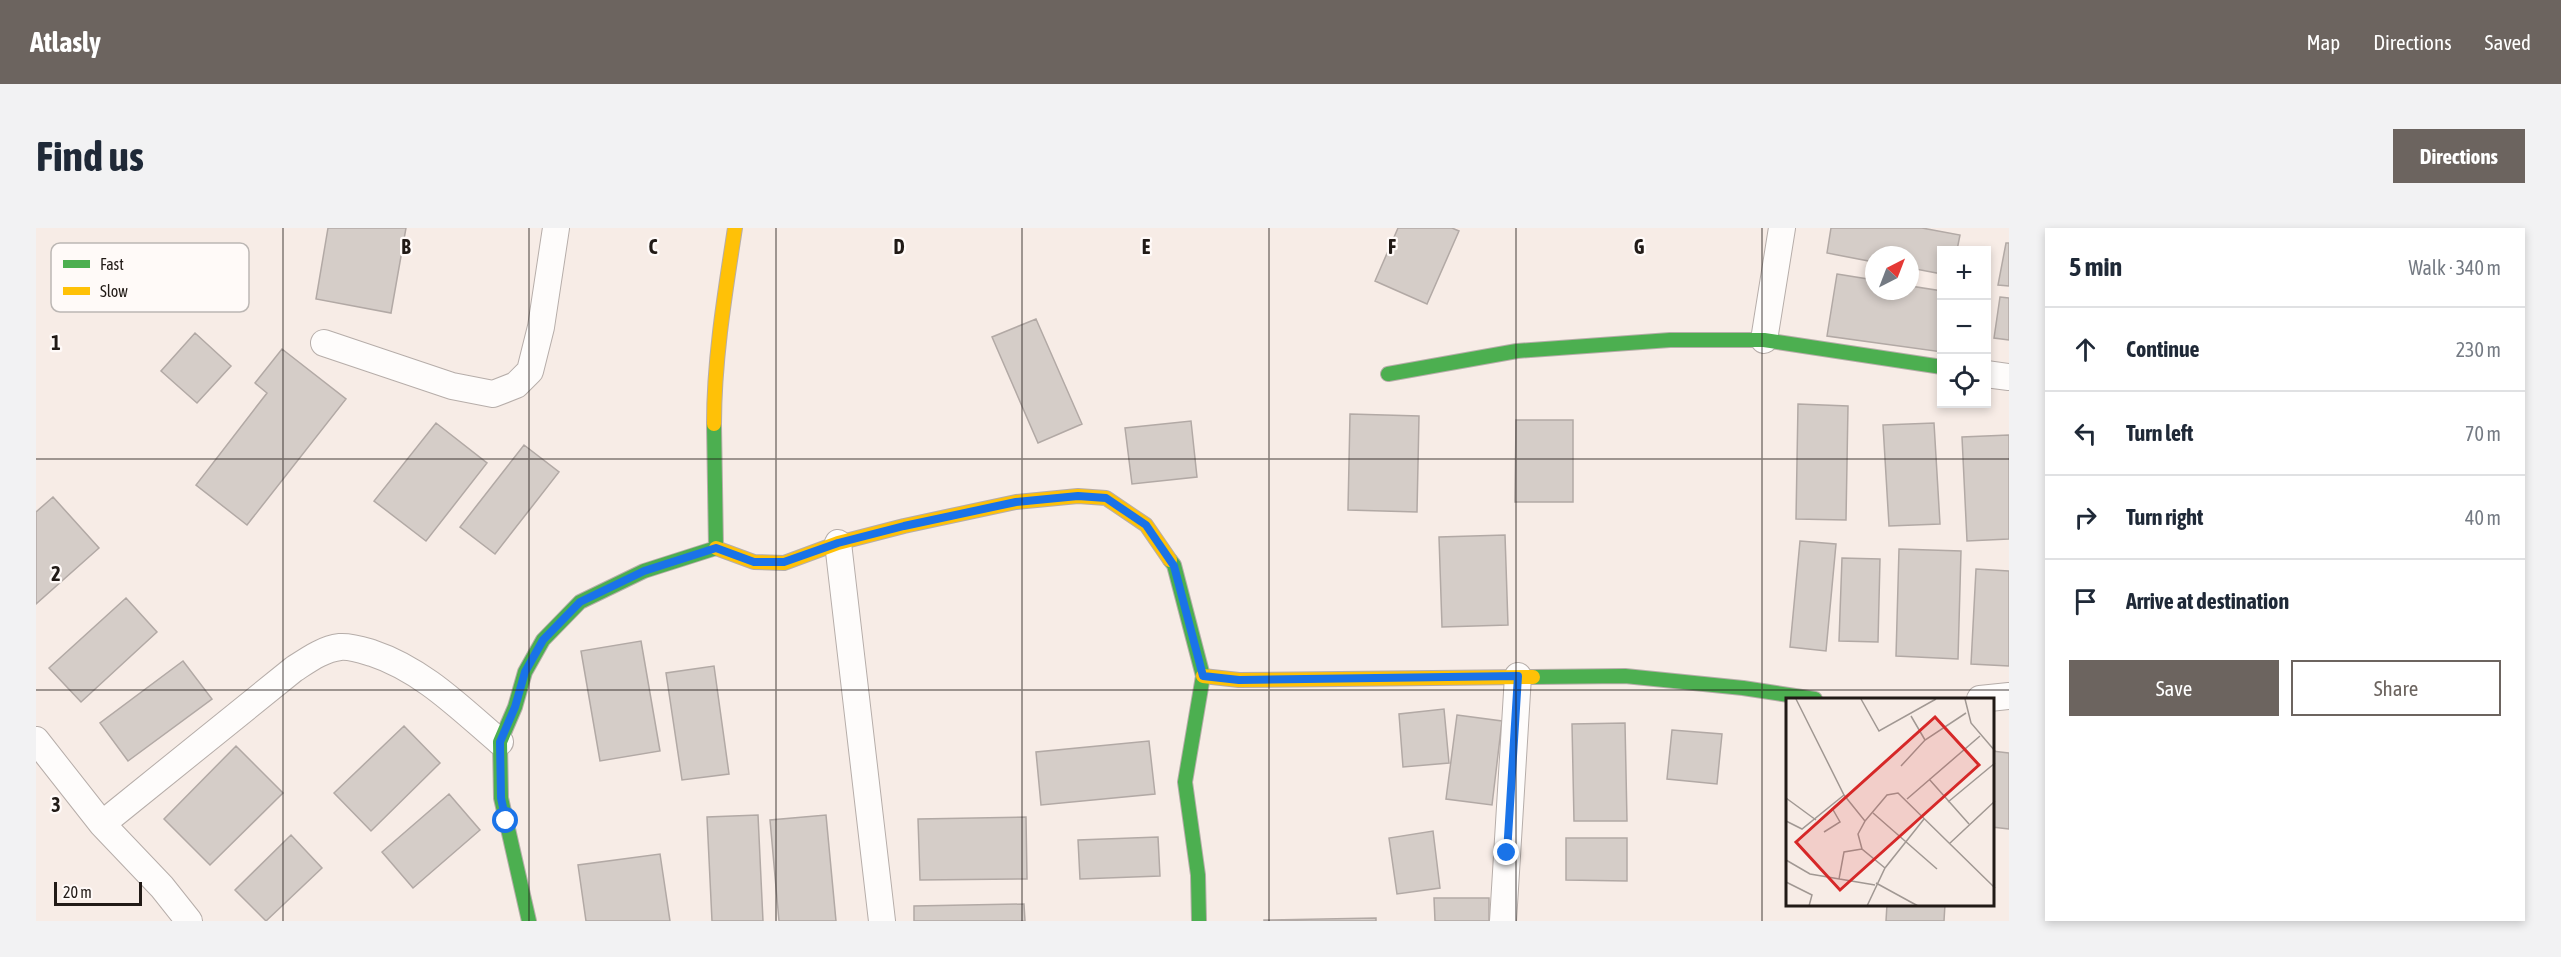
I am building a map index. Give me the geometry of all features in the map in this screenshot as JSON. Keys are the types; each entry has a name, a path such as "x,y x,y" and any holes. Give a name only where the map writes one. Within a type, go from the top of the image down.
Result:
{"street":[{"path":"324,343 452,386 493,394 516,385 530,372 541,327 556,228"},
{"path":"716,548 714,396 726,285 735,228"},
{"path":"1764,340 1782,228"},
{"path":"1388,374 1516,351 1670,340 1764,340 1937,367"},
{"path":"1991,375 2009,377"},
{"path":"529,921 501,798 500,742 515,707 525,672 543,640 580,602 644,571 716,548 754,562 784,562 838,543 1016,502 1078,496 1106,498 1146,525 1174,566 1203,676 1185,782 1198,875 1199,921"},
{"path":"838,543 882,921"},
{"path":"102,824 294,669 322,652 341,646 396,661 431,683 500,742"},
{"path":"1203,676 1239,680 1625,676 1743,688 1808,698"},
{"path":"1503,921 1518,676"},
{"path":"1990,698 2009,696"},
{"path":"36,740 102,824 162,887 189,921"}],"building":[{"path":"328,228 406,228 391,313 316,299"},
{"path":"1398,228 1452,228 1459,231 1427,304 1375,281"},
{"path":"1831,228 1922,228 1960,235 1958,246 1937,246 1937,273 1919,270 1919,246 1865,246 1865,260 1827,253"},
{"path":"2006,243 2009,243 2009,286 1998,285"},
{"path":"1837,274 1865,279 1865,300 1919,300 1919,287 1937,290 1937,351 1827,336"},
{"path":"2000,297 2009,298 2009,340 1994,338"},
{"path":"1036,319 1082,424 1038,443 992,337"},
{"path":"195,333 231,366 197,403 161,371"},
{"path":"282,349 346,399 247,525 196,485 267,393 255,383"},
{"path":"1798,404 1848,406 1846,520 1796,519"},
{"path":"1350,414 1419,416 1417,512 1348,510"},
{"path":"1516,420 1573,420 1573,502 1515,502"},
{"path":"1191,421 1197,477 1132,484 1125,428"},
{"path":"436,423 487,463 426,541 374,501"},
{"path":"1934,423 1940,524 1889,526 1883,425"},
{"path":"2009,435 2009,539 1967,541 1962,437"},
{"path":"524,445 559,472 495,554 460,527"},
{"path":"53,497 99,548 36,604 36,512"},
{"path":"1505,535 1508,625 1442,627 1439,537"},
{"path":"1800,541 1836,544 1826,651 1790,647"},
{"path":"1899,549 1961,551 1958,659 1896,656"},
{"path":"1842,558 1880,559 1878,642 1839,641"},
{"path":"1976,569 2009,571 2009,666 1971,664"},
{"path":"126,598 157,632 81,702 49,668"},
{"path":"641,641 660,751 600,761 581,651"},
{"path":"183,661 212,699 128,761 100,723"},
{"path":"714,666 729,774 682,780 666,673"},
{"path":"1444,709 1449,763 1403,767 1399,714"},
{"path":"1457,715 1502,721 1492,805 1446,799"},
{"path":"1625,723 1627,821 1574,821 1572,724"},
{"path":"404,726 440,763 371,831 334,793"},
{"path":"1672,730 1722,734 1717,784 1667,779"},
{"path":"1149,741 1155,794 1041,805 1036,752"},
{"path":"236,746 283,793 210,865 164,819"},
{"path":"1994,751 2009,753 2009,829 1994,827"},
{"path":"449,794 480,830 413,888 382,852"},
{"path":"758,815 763,921 712,921 707,817"},
{"path":"826,815 836,921 779,921 770,820"},
{"path":"1026,817 1027,879 920,880 918,819"},
{"path":"1433,831 1440,888 1397,894 1389,838"},
{"path":"291,835 322,868 266,921 235,890"},
{"path":"1158,837 1160,876 1080,879 1078,840"},
{"path":"1566,838 1627,838 1627,881 1566,880"},
{"path":"660,854 670,921 586,921 578,865"},
{"path":"1434,898 1489,898 1489,921 1435,921"},
{"path":"1024,904 1025,921 914,921 914,906"},
{"path":"1887,906 1945,906 1944,921 1886,921"},
{"path":"1376,918 1376,921 1264,921 1264,920"}],"traffic: fast":[{"path":"1388,374 1517,351 1670,340 1764,340 1937,366"},
{"path":"529,921 501,798 500,742 515,707 525,672 543,640 580,602 644,571 716,548 714,424"},
{"path":"1170,560 1174,565 1203,676 1185,782 1198,875 1199,921"},
{"path":"1533,677 1625,676 1743,688 1808,698"}],"traffic: slow":[{"path":"714,424 718,351 735,228"},
{"path":"716,548 754,562 784,563 838,543 904,526 1016,502 1078,496 1106,498 1146,525 1170,560"},
{"path":"1203,676 1239,680 1533,677"}],"route":[{"path":"506,821 501,798 500,742 515,707 525,672 543,640 580,602 644,571 716,548 754,562 784,562 838,543 904,526 1016,502 1078,496 1106,498 1146,525 1174,566 1203,676 1239,680 1518,676 1507,853"}]}
